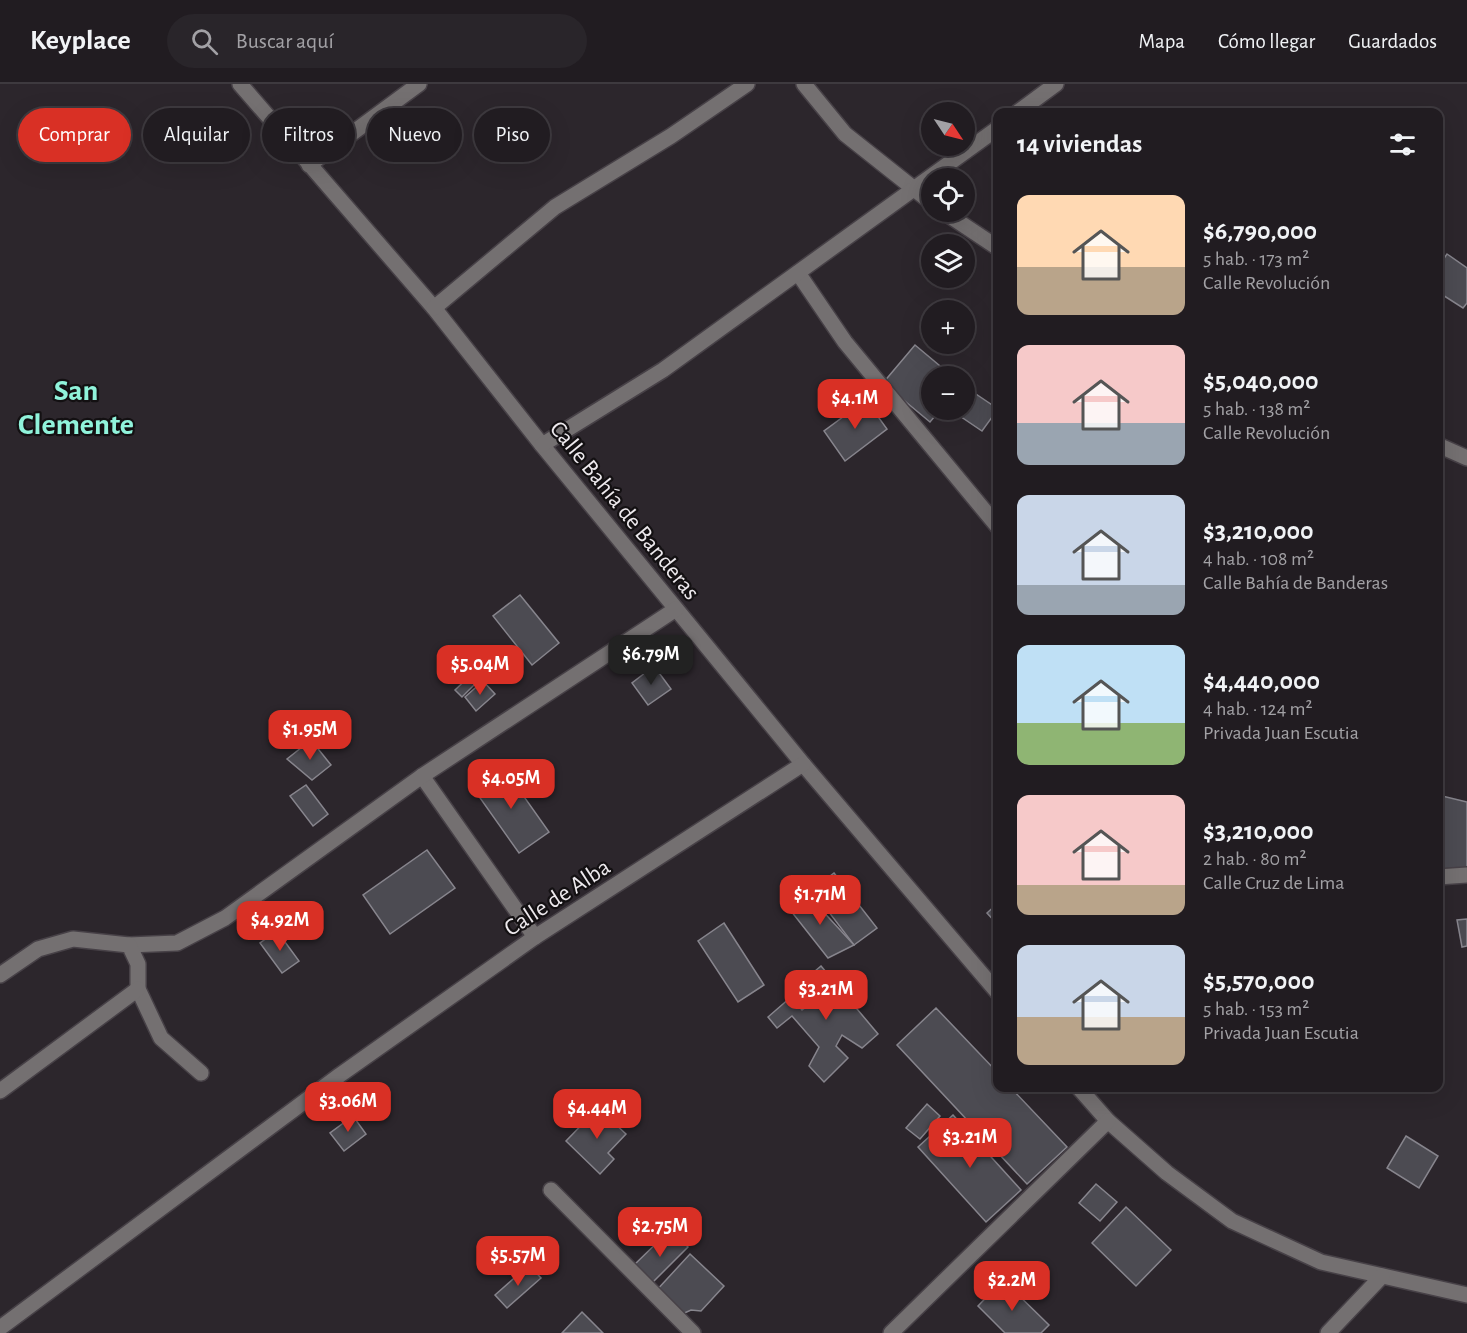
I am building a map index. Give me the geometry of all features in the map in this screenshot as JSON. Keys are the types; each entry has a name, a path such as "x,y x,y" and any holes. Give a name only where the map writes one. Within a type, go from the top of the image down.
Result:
{"street":[{"name":"Calle Bahía de Banderas","path":"240,84 434,308 676,609 993,987"},
{"path":"309,165 419,84"},
{"path":"434,308 555,207 671,136 747,84"},
{"path":"804,84 845,134 921,196"},
{"path":"1023,108 1056,84"},
{"path":"542,445 663,370 993,132"},
{"path":"959,222 992,245"},
{"path":"798,273 845,342 993,520"},
{"path":"1443,447 1467,458"},
{"path":"0,975 38,949 73,939 129,945 177,943 225,918 422,776 676,609"},
{"name":"Calle de Alba","path":"0,1328 340,1076 535,937 804,764"},
{"path":"422,776 535,937"},
{"path":"1443,877 1467,875"},
{"path":"129,945 138,964 138,988 161,1038 201,1073"},
{"path":"0,1091 138,988"},
{"path":"1083,1092 1108,1121 1167,1173 1233,1221 1321,1262 1467,1295"},
{"path":"891,1333 1108,1121"},
{"path":"551,1190 693,1333"},
{"path":"1328,1333 1382,1276"}],"building":[{"path":"1447,254 1467,268 1467,303 1463,308 1443,295 1443,260"},
{"path":"915,345 921,350 921,354 926,354 940,366 921,366 921,415 883,383"},
{"path":"975,393 993,406 993,416 982,431 966,420 975,420"},
{"path":"866,400 887,429 845,461 824,431"},
{"path":"520,595 559,643 532,665 493,616"},
{"path":"654,666 671,689 648,705 632,683"},
{"path":"474,672 480,679 462,697 455,690"},
{"path":"483,681 495,694 476,711 465,697"},
{"path":"311,740 331,765 312,780 287,759"},
{"path":"503,767 549,832 519,853 473,788"},
{"path":"306,785 328,814 313,826 290,796"},
{"path":"1443,796 1467,802 1467,869 1443,870"},
{"path":"427,850 455,888 390,934 363,895"},
{"path":"834,873 877,928 854,945 812,890"},
{"path":"806,893 854,945 828,958 787,906"},
{"path":"993,908 993,920 987,913"},
{"path":"1467,919 1467,946 1462,947 1457,920"},
{"path":"724,923 764,985 738,1002 698,941"},
{"path":"277,931 299,961 282,973 260,943"},
{"path":"821,966 878,1034 862,1048 842,1035 836,1046 848,1058 824,1082 809,1066 819,1047 792,1016 777,1028 768,1017 791,997 802,1010 810,1004 796,987"},
{"path":"936,1008 993,1068 993,1092 1015,1092 1067,1147 1027,1184 897,1045"},
{"path":"927,1104 940,1116 920,1139 906,1128"},
{"path":"598,1108 626,1134 608,1153 614,1159 600,1174 566,1141"},
{"path":"953,1115 1021,1190 986,1222 918,1147"},
{"path":"353,1116 366,1134 344,1151 330,1133"},
{"path":"1406,1136 1438,1156 1419,1188 1387,1168"},
{"path":"1096,1184 1117,1202 1100,1221 1079,1203"},
{"path":"1126,1207 1171,1250 1136,1286 1092,1243"},
{"path":"671,1229 688,1247 649,1286 631,1268"},
{"path":"690,1254 724,1286 701,1311 691,1310 680,1315 655,1292"},
{"path":"529,1265 541,1278 507,1308 495,1295"},
{"path":"1003,1280 1049,1325 1041,1333 1005,1333 978,1306"},
{"path":"582,1312 603,1333 562,1333"}],"district":[{"name":"San Clemente","path":"76,407"}]}
